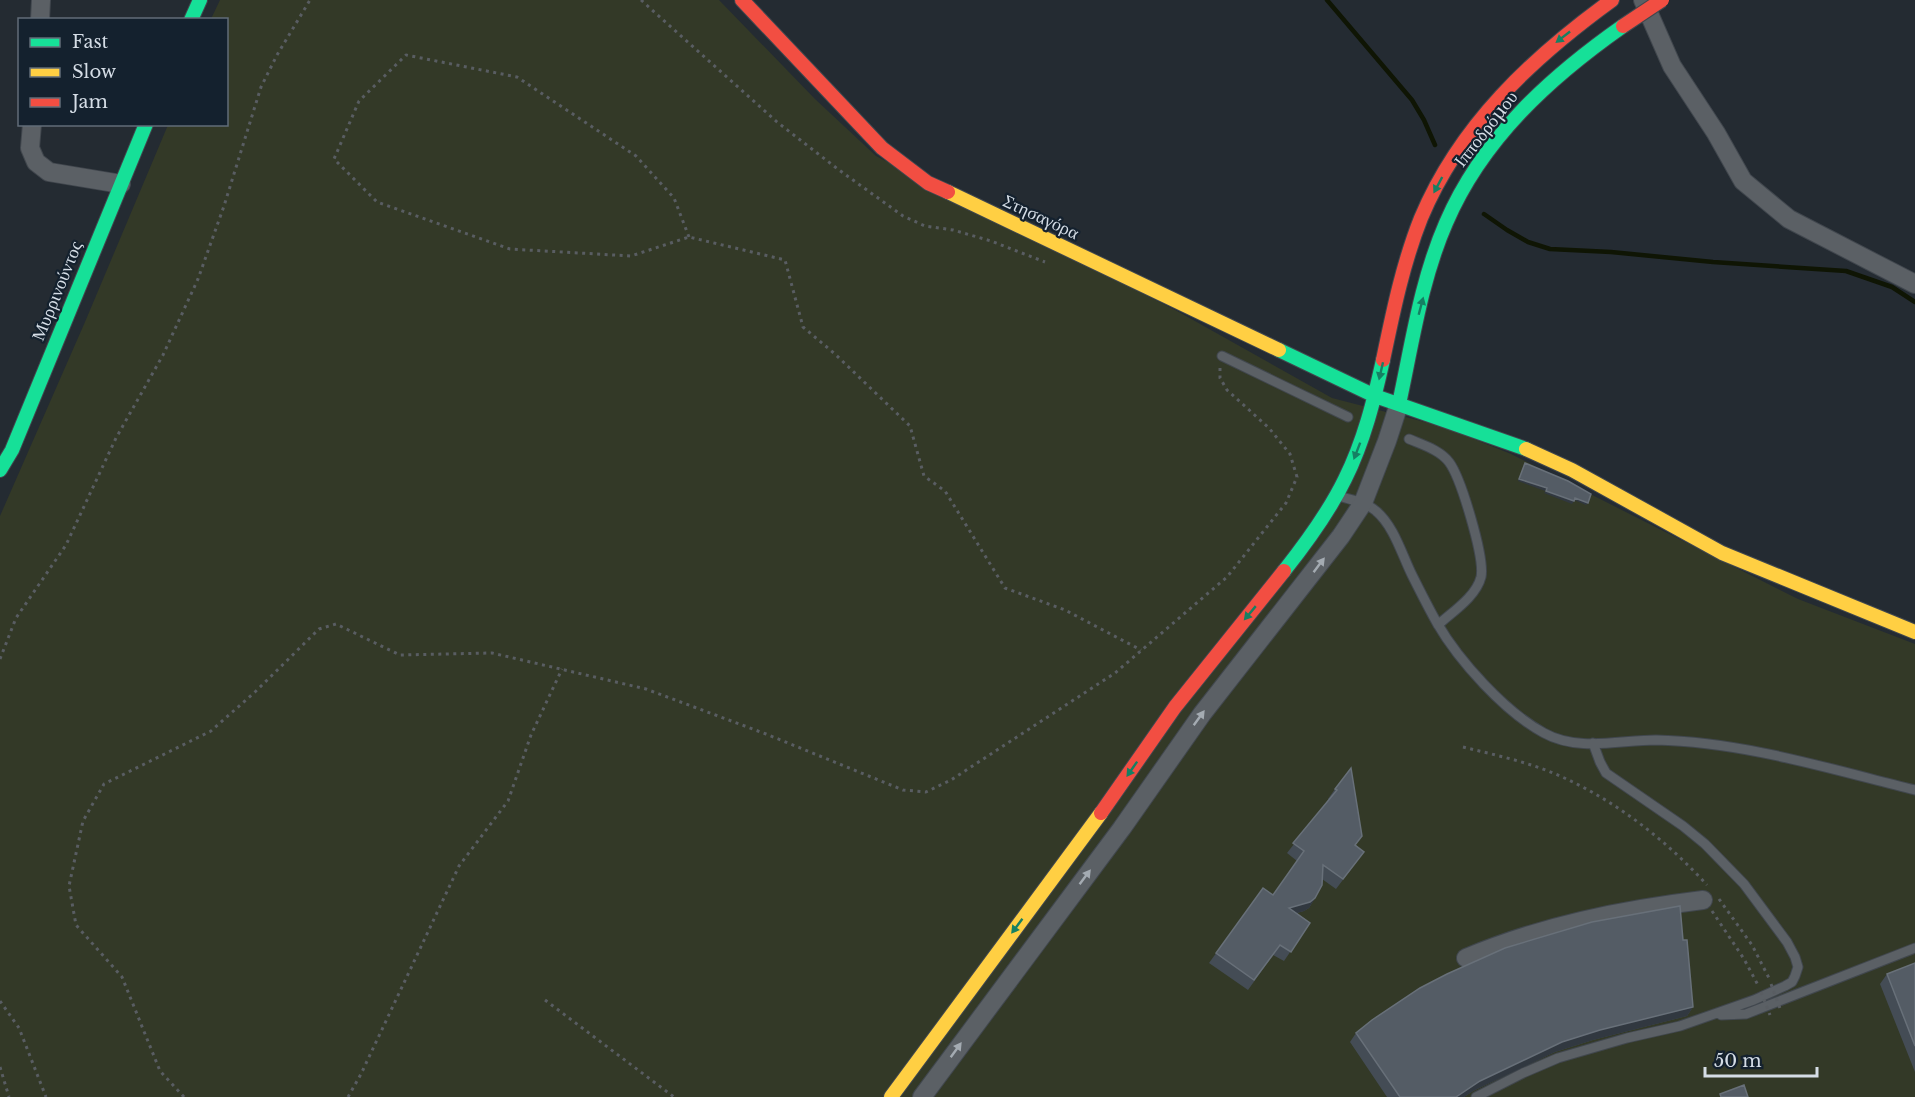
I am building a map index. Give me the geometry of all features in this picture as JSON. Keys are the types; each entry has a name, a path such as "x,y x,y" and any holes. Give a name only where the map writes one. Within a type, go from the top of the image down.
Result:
{"street":[{"path":"40,18 41,0"},
{"path":"192,18 200,0"},
{"name":"Στησαγόρα","path":"742,0 882,148 928,183 1375,396 1525,449 1572,470 1722,553 1915,632"},
{"path":"1643,0 1672,66 1716,133 1743,181 1789,219 1915,284"},
{"name":"Ιπποδρόμου","path":"1399,404 1435,257 1446,225 1471,176 1502,132 1550,81 1572,62 1662,0"},
{"name":"Ιπποδρόμου","path":"891,1097 1102,812 1176,707 1263,598 1321,521 1336,496 1353,460 1375,396 1411,248 1422,217 1450,162 1482,116 1519,76 1556,43 1611,1"},
{"path":"32,126 30,148 36,162 49,172 121,184"},
{"name":"Μυρρινούντος","path":"0,470 12,450 145,126"},
{"path":"922,1097 1122,828 1202,714 1309,578 1363,503 1399,404"},
{"path":"1102,812 1122,828"},
{"path":"1466,958 1494,946 1597,916 1710,895"}],"lane":[{"path":"1222,356 1348,417"},
{"path":"1409,440 1438,452 1449,462 1460,482 1480,557 1481,577 1474,591 1438,625"},
{"path":"1336,496 1363,503 1377,512 1391,532 1438,625 1467,665 1524,720 1546,734 1573,743 1655,740 1716,744 1915,790"},
{"path":"1476,1097 1522,1073 1558,1058 1680,1026 1754,1000 1792,982 1798,966 1796,957 1770,917 1744,884 1705,844 1683,826 1606,773 1593,743"},
{"path":"1712,1015 1746,1014 1915,948"}],"path":[{"path":"0,658 16,618 66,545 116,438 163,355 205,258 261,87 310,0"},
{"path":"689,237 674,198 636,156 517,77 406,55 359,101 334,159 377,202 510,249 630,256 689,237 785,260 803,327 835,354 910,426 924,476 945,491 1005,588 1065,610 1141,650"},
{"path":"184,1097 160,1071 122,977 76,925 69,886 83,821 104,784 211,730 256,692 319,629 336,624 400,655 492,653 646,688 903,790 926,792 951,780 1115,673 1227,577 1286,503 1297,477 1290,454 1269,428 1227,390 1220,378 1222,356"},
{"path":"348,1097 459,866 508,801 531,735 562,669"},
{"path":"1462,747 1512,760 1559,776 1604,800 1645,827 1675,852 1752,945 1764,965 1781,1011"},
{"path":"1710,895 1725,929 1761,992 1770,1015"},
{"path":"545,1000 674,1097"},
{"path":"0,1001 19,1028 46,1097"},
{"path":"0,1067 9,1097"}],"green space":[{"path":"220,0 719,0 815,99 876,156 1177,311 1332,398 1444,427 1511,454 1798,599 1915,644 1915,1097 0,1097 0,516 168,126 228,126 228,18 211,18"}],"building":[{"path":"1525,463 1568,481 1591,494 1588,503 1575,498 1574,501 1546,491 1547,488 1519,479"},
{"path":"1351,768 1362,836 1355,845 1364,852 1343,879 1323,865 1322,885 1315,898 1310,902 1289,908 1310,923 1291,952 1280,945 1254,980 1216,953 1263,888 1273,895 1304,851 1293,843 1337,790 1335,789"},
{"path":"1680,906 1683,940 1687,940 1693,1007 1562,1042 1480,1081 1456,1097 1400,1097 1356,1033 1420,988 1505,948 1592,922"},
{"path":"1915,963 1915,1046 1887,974"},
{"path":"1744,1085 1748,1097 1721,1097 1720,1094"}],"waterway":[{"path":"1327,0 1412,100 1435,145"},
{"path":"1484,214 1528,242 1550,249 1846,271 1892,287 1915,302"}],"traffic: fast":[{"path":"192,18 200,0"},
{"path":"1399,404 1418,312 1437,245 1461,193 1478,164 1498,137 1544,89 1623,26"},
{"path":"0,470 12,450 145,126"},
{"path":"1279,350 1375,396 1526,449"},
{"path":"1284,571 1317,527 1352,465 1372,405 1383,360"}],"traffic: slow":[{"path":"948,192 1279,350"},
{"path":"1526,449 1572,470 1722,553 1915,632"},
{"path":"891,1097 1101,813"}],"traffic: jam":[{"path":"742,0 882,148 928,183 948,192"},
{"path":"1383,360 1409,252 1421,218 1437,184 1456,153 1477,123 1527,70 1554,45 1612,0"},
{"path":"1623,26 1662,0"},
{"path":"1101,813 1175,707 1284,571"}]}
